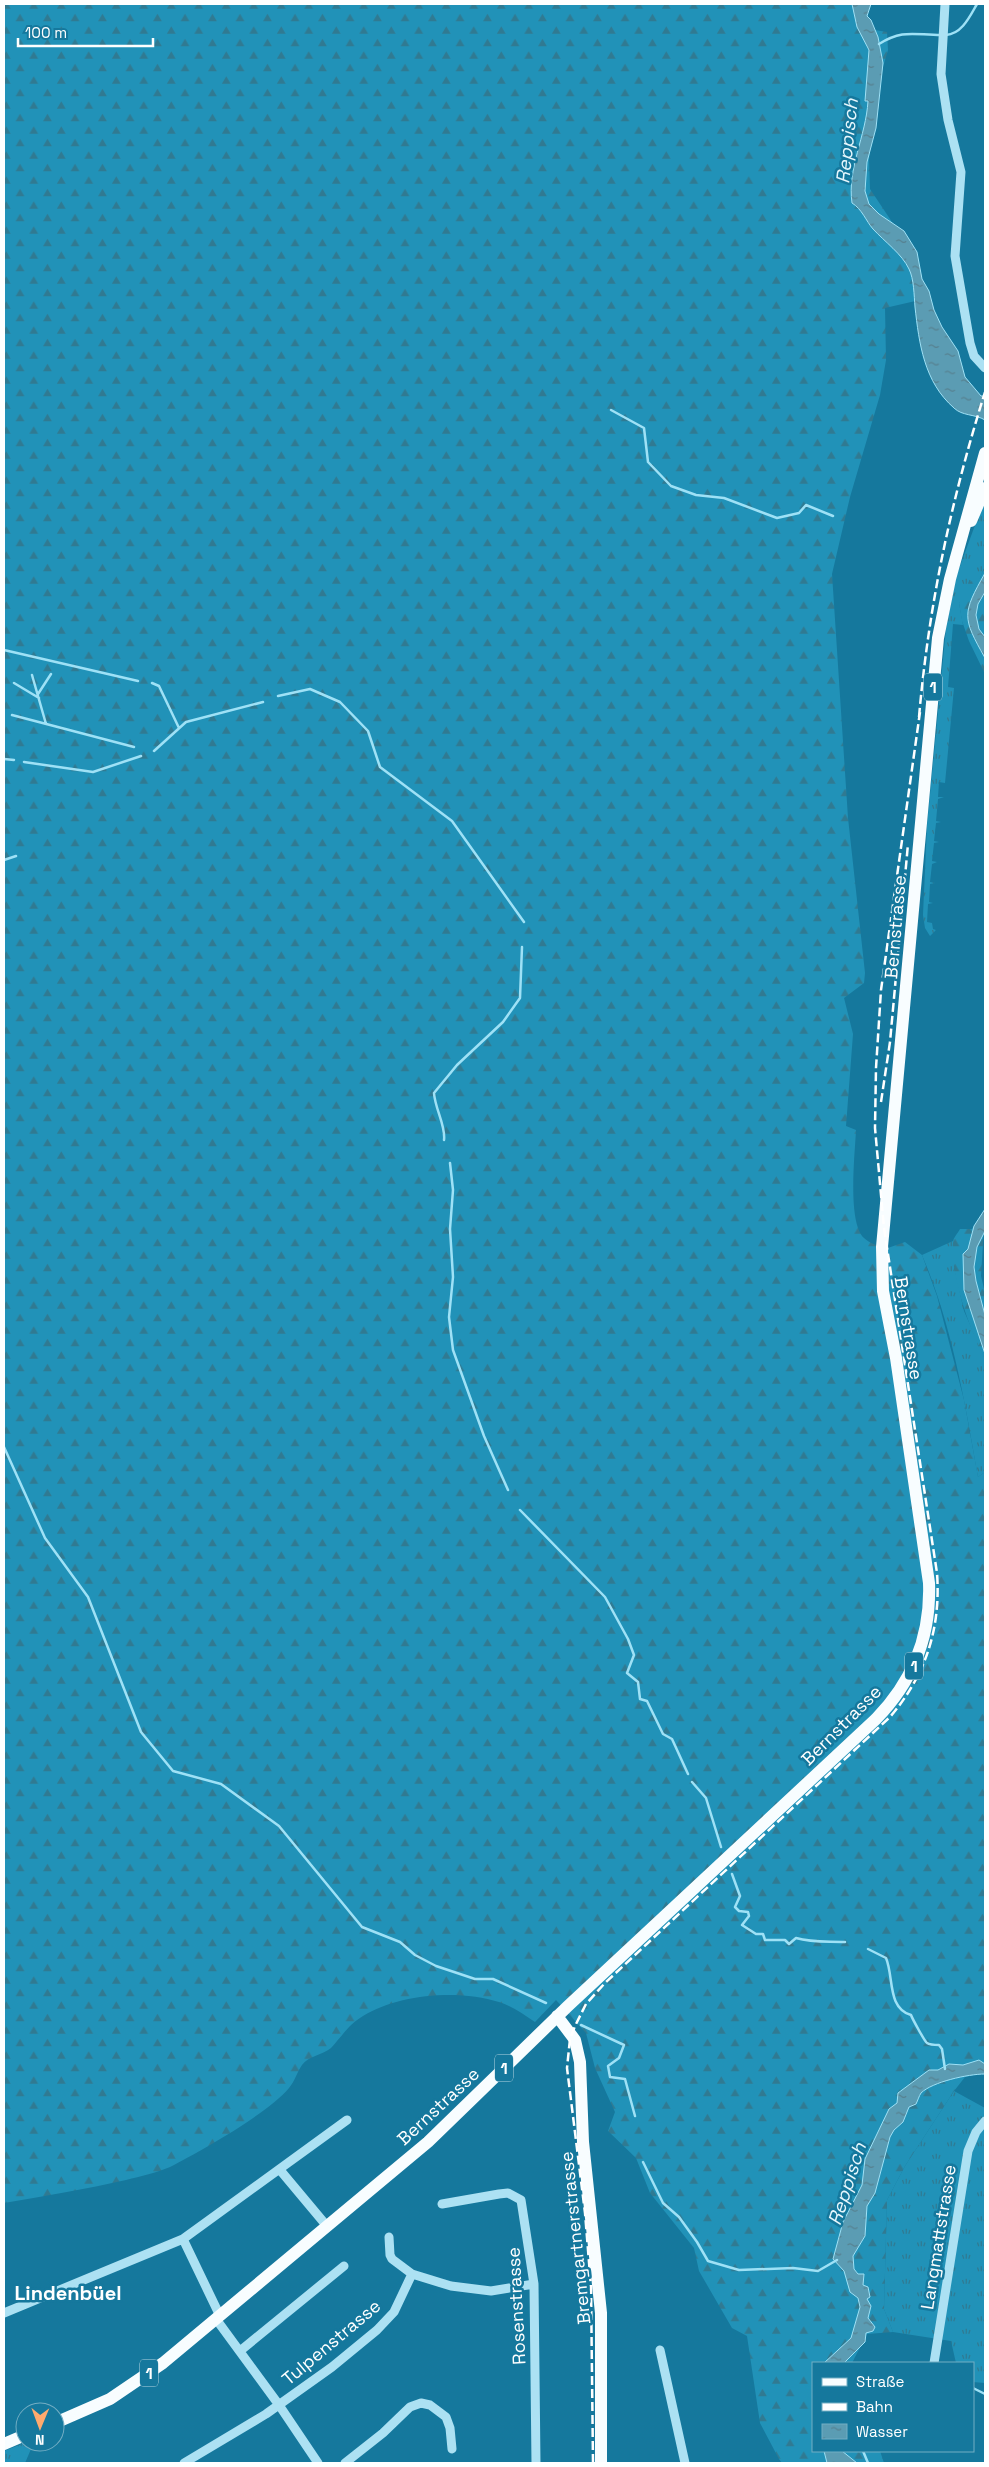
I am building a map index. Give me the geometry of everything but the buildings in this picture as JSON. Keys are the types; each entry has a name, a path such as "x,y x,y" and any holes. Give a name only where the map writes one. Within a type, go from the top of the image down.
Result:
{"main road":[{"name":"Bernstrasse","path":"65,2419 129,2388 218,2317 326,2225 428,2142 557,2016 876,1719 902,1688 922,1646 928,1617 929,1583 896,1358 883,1291 882,1257 938,638 948,587 985,453"},
{"name":"Bernstrasse","path":"963,536 985,488"},
{"name":"Bremgartnerstrasse","path":"557,2016 575,2040 580,2062 582,2136 602,2312 601,2463"}],"street":[{"path":"945,4 942,32 942,83 961,172 956,246 958,281 971,348 977,360 985,368"},
{"path":"4,2313 183,2238 347,2120"},
{"name":"Langmattstrasse","path":"934,2362 968,2151 976,2132 985,2121"},
{"path":"280,2170 326,2225"},
{"name":"Rosenstrasse","path":"442,2204 508,2193 521,2200 534,2284 536,2463"},
{"path":"390,2237 391,2257 412,2274 451,2286 491,2291 534,2284"},
{"path":"183,2238 218,2317 279,2405 314,2462"},
{"path":"240,2351 344,2266"},
{"name":"Tulpenstrasse","path":"184,2463 279,2405 332,2367 377,2330 394,2312 412,2274"},
{"path":"660,2350 686,2463"},
{"path":"345,2463 384,2433 410,2407 421,2403 430,2405 446,2417 450,2428 452,2449"}],"green space":[{"path":"4,4 864,4 862,28 887,32 888,50 880,77 869,159 870,189 908,246 924,299 885,308 886,360 880,395 850,497 832,574 848,818 865,973 864,983 844,998 853,1034 846,1126 856,1130 853,1187 855,1218 859,1230 866,1240 885,1249 905,1242 922,1255 937,1296 964,1400 978,1477 985,1472 985,2073 965,2077 954,2091 905,2166 887,2200 884,2309 893,2332 867,2334 853,2362 812,2362 812,2452 880,2452 884,2463 782,2463 779,2459 760,2423 747,2336 732,2328 699,2271 694,2248 650,2193 636,2158 608,2131 615,2112 595,2068 586,2033 556,2000 535,2022 504,2004 483,1998 448,1995 429,1996 393,2003 363,2016 346,2030 331,2048 305,2062 289,2088 265,2109 215,2142 170,2167 111,2183 4,2203"},
{"path":"985,498 985,566 980,578 959,603 963,625 953,624 948,687 954,688 945,783 939,782 938,797 944,797 938,799 936,821 941,822 936,823 934,841 939,842 934,843 932,861 937,862 932,864 930,882 935,883 930,884 929,902 933,903 928,904 927,922 932,923 933,929 936,930 930,936 925,928 923,915 927,826 946,629 956,577"},
{"path":"985,566 985,674 969,641 962,621 959,603 969,582 980,578"},
{"path":"985,1210 981,1276 985,1293 985,1359 962,1302 955,1271 953,1240 960,1229 972,1229"},
{"path":"953,1241 955,1271 964,1311 985,1359 985,1472 978,1477 949,1336 942,1309 922,1255"},
{"path":"954,2091 985,2108 985,2383 974,2382 974,2362 956,2362 951,2341 893,2332 884,2309 887,2200 905,2166"},
{"path":"15,2447 15,2452 30,2452 25,2463 4,2463 4,2451"}],"water":[{"path":"852,4 871,4 867,16 871,20 878,37 883,63 876,128 867,162 865,191 869,204 879,214 904,231 917,252 922,279 929,291 934,310 942,327 958,351 965,377 981,396 985,396 985,420 957,411 944,398 936,386 921,348 911,273 902,258 873,229 852,203 851,190 854,165 867,114 868,101 865,101 869,50 857,27"},
{"path":"985,573 985,592 978,604 976,615 979,629 985,637 985,658 972,633 968,616 972,598"},
{"path":"985,1209 985,1231 977,1247 974,1267 985,1315 985,1354 964,1290 963,1254 968,1249 974,1226"},
{"path":"979,2060 985,2064 985,2074 951,2079 926,2089 921,2093 916,2104 909,2107 903,2122 894,2130 890,2137 875,2193 867,2206 865,2236 853,2256 854,2269 858,2274 864,2274 863,2285 868,2287 870,2297 867,2299 871,2306 868,2318 875,2327 873,2331 866,2333 865,2342 845,2362 825,2362 851,2338 860,2307 858,2298 850,2292 844,2271 833,2259 843,2222 862,2185 865,2159 889,2109 897,2103 898,2093 929,2070 938,2070 949,2064 963,2065"},
{"path":"824,2452 843,2452 857,2463 827,2463"}],"waterway":[{"path":"946,35 952,34 961,28 977,4"},
{"path":"879,44 895,36 916,34 941,35"},
{"path":"611,410 644,428 648,462 671,486 696,495 724,498 777,518 799,513 806,505 833,516"},
{"path":"4,650 138,681"},
{"path":"38,694 51,674"},
{"path":"32,675 46,724"},
{"path":"14,683 39,698"},
{"path":"152,683 159,686 179,728"},
{"path":"278,696 310,689 340,702 368,731 380,767 452,821 524,922"},
{"path":"154,751 186,722 263,702"},
{"path":"12,715 134,747"},
{"path":"24,762 93,772 141,756"},
{"path":"4,759 14,760"},
{"path":"4,860 16,856"},
{"path":"444,1140 434,1093 457,1065 503,1022 520,998 522,947"},
{"path":"450,1163 453,1190 450,1229 453,1277 449,1317 453,1350 484,1436 508,1490"},
{"path":"4,1447 45,1538 88,1597 141,1732 173,1771 221,1784 279,1826 362,1927 400,1942 415,1955 436,1966 475,1979 493,1979 546,2003"},
{"path":"520,1510 605,1597 628,1639 634,1655 627,1673 638,1682 640,1699 647,1701 663,1734 672,1739 688,1774"},
{"path":"692,1782 706,1798 721,1847"},
{"path":"732,1874 740,1896 735,1907 739,1911 748,1912 749,1916 742,1925 756,1934 763,1934 765,1940 785,1940 789,1944 796,1938 814,1941 845,1942"},
{"path":"868,1949 886,1958 898,2006 911,2015 927,2043 939,2045 942,2049 945,2069"},
{"path":"581,2025 624,2045 619,2058 608,2066 610,2077 625,2079 635,2116"},
{"path":"643,2162 663,2203 679,2217 708,2261 739,2270 793,2268 818,2271 837,2260"},
{"path":"974,2388 985,2394"},
{"path":"863,2452 868,2463"}],"railway":[{"path":"919,717 929,633 943,553 962,473 985,392"},
{"path":"593,2463 591,2287 585,2213 567,2068 570,2039 575,2026 586,2004 605,1983 890,1717 913,1685 922,1667 933,1632 938,1593 937,1573 884,1228 875,1128 876,1068 881,990 920,712"},
{"path":"881,1102 890,1042 908,844"}],"district":[{"name":"Lindenbüel","path":"68,2293"}],"water label":[{"name":"Reppisch","path":"847,141"},
{"name":"Reppisch","path":"847,2184"}]}
